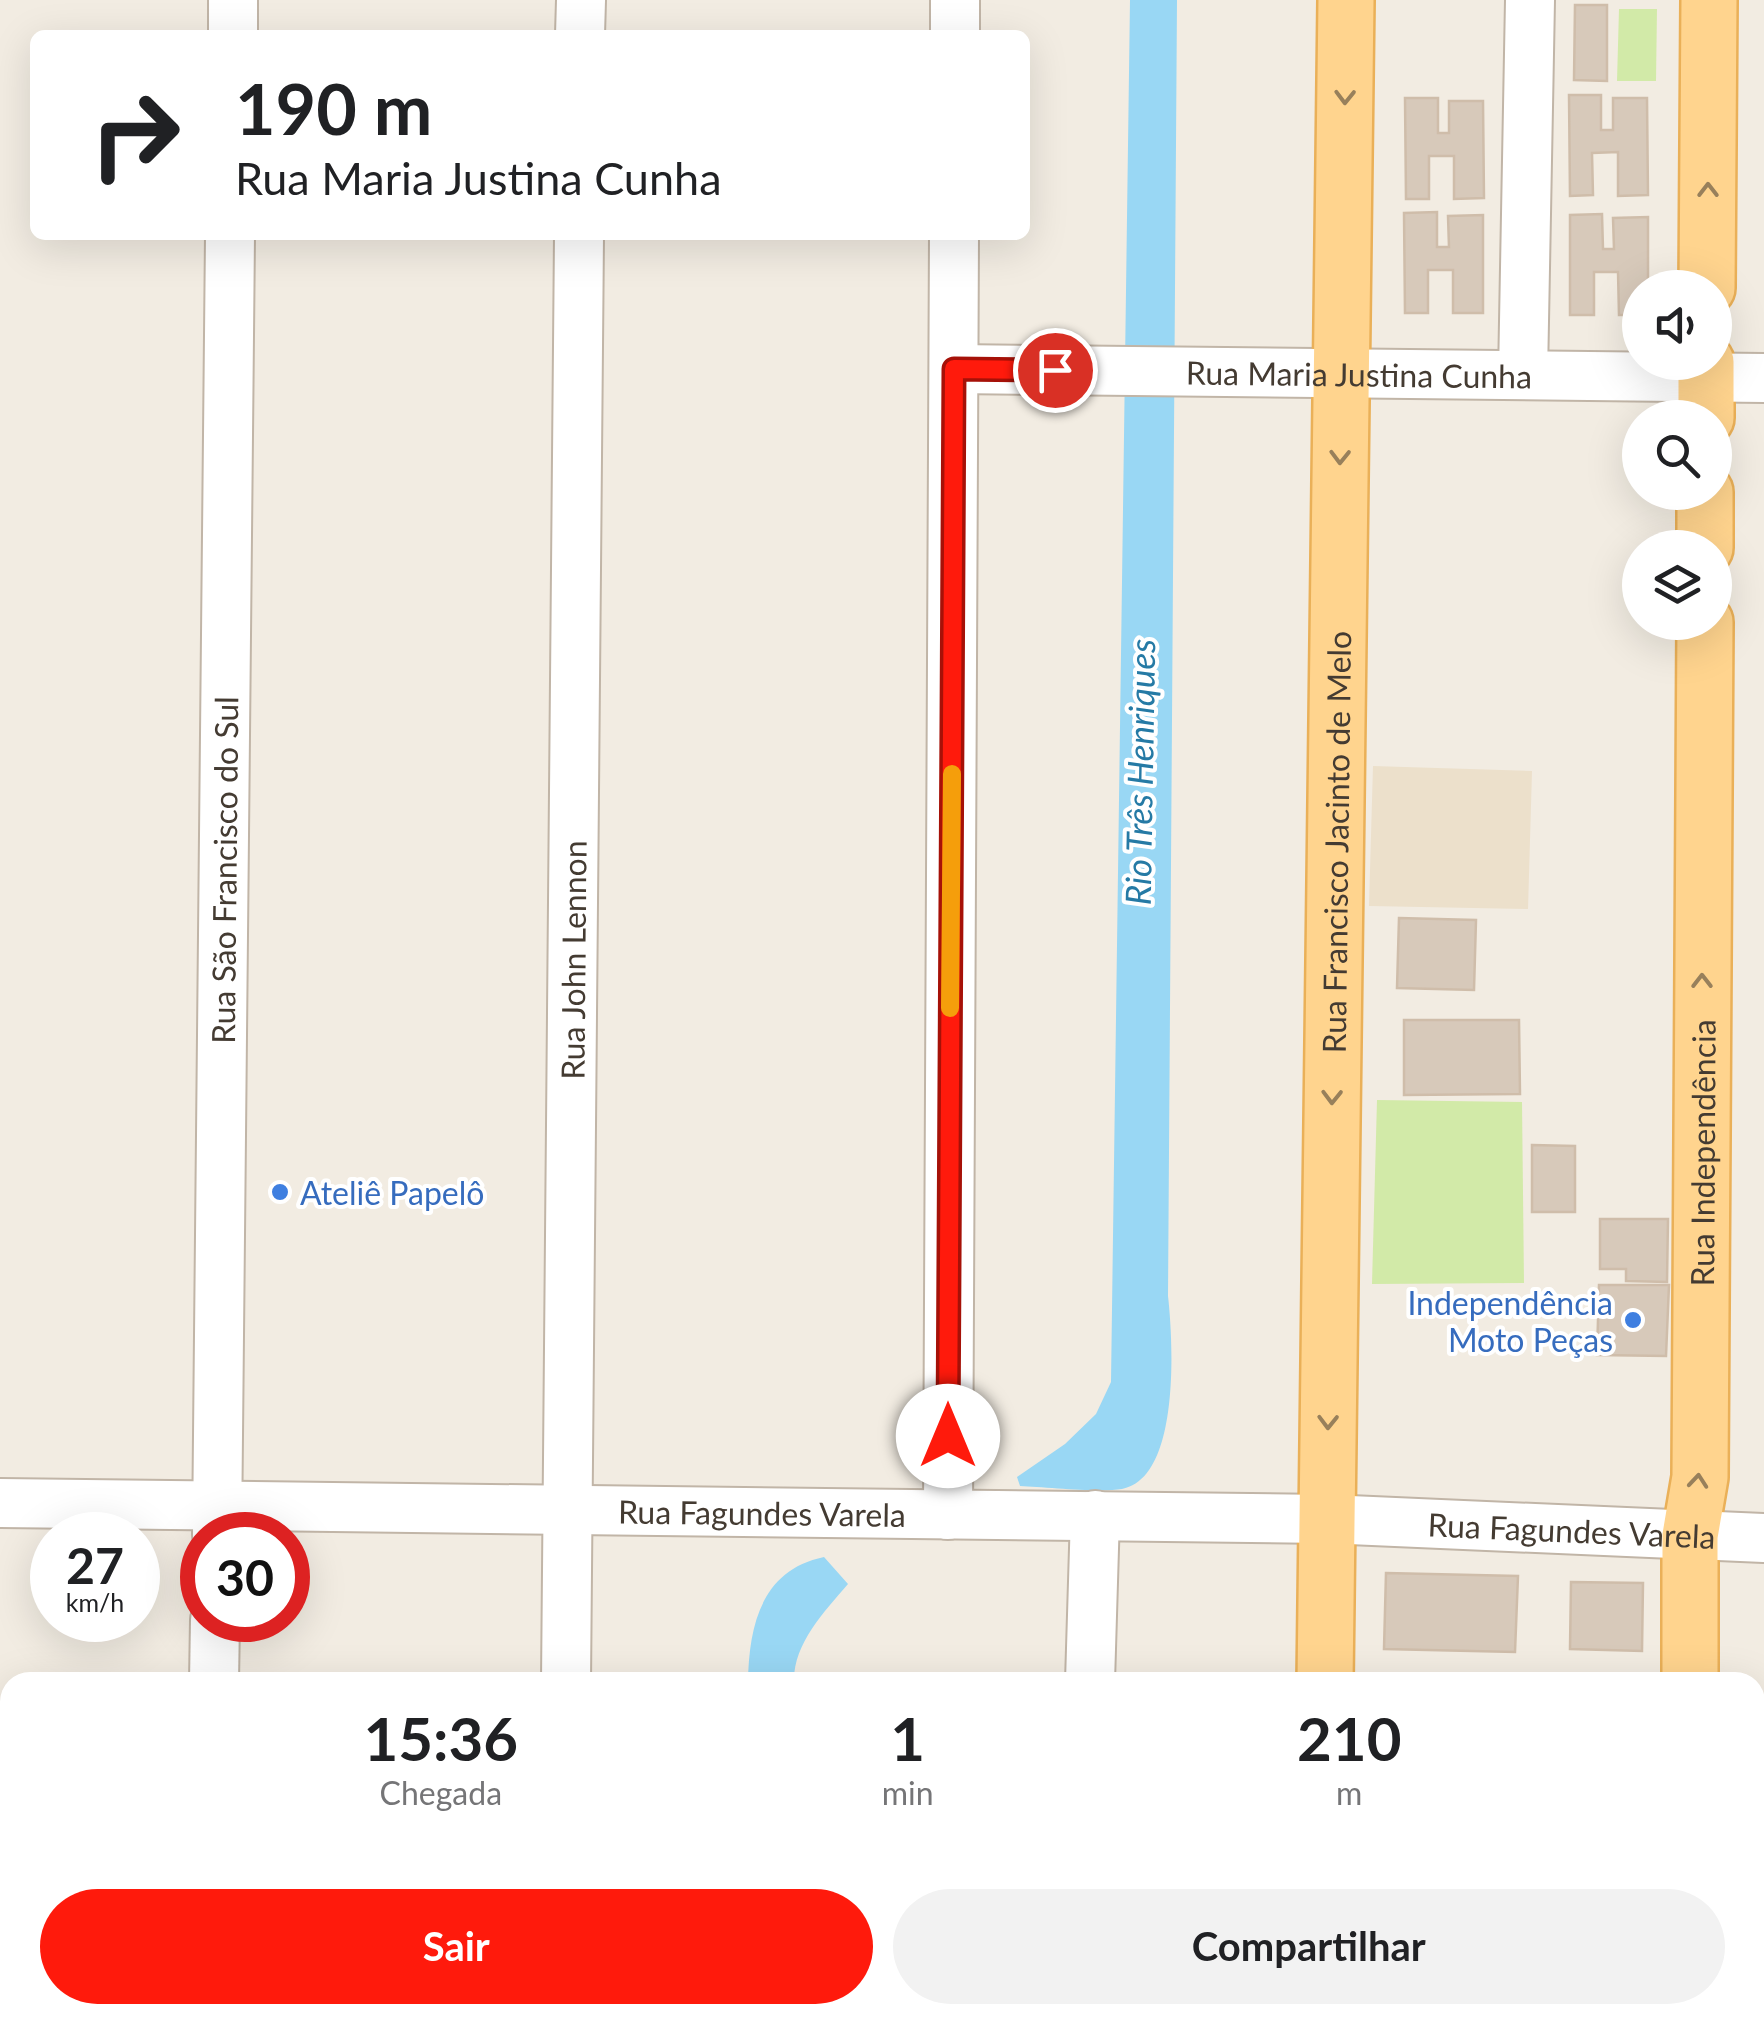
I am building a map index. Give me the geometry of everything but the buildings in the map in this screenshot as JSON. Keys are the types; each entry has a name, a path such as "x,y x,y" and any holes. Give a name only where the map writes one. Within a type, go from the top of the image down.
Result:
{"main road":[{"name":"Rua Francisco Jacinto de Melo","path":"1325,1672 1346,0"},
{"path":"1707,270 1709,0"},
{"name":"Rua Independência","path":"1690,1672 1690,1536 1700,1477 1704,640"}],"street":[{"path":"232,30 233,0"},
{"path":"580,0 580,30"},
{"path":"955,30 956,0"},
{"path":"1523,375 1530,0"},
{"name":"Rua São Francisco do Sul","path":"217,1512 230,240"},
{"name":"Rua John Lennon","path":"566,1672 578,240"},
{"path":"948,1515 954,240"},
{"name":"Rua Maria Justina Cunha","path":"954,369 1523,375 1706,386 1764,378"},
{"name":"Rua Fagundes Varela","path":"0,1503 180,1517"},
{"name":"Rua Fagundes Varela","path":"310,1517 568,1510 1096,1515 1327,1519 1764,1538"},
{"path":"1090,1672 1096,1515"},
{"path":"214,1672 215,1642"}],"shaded area":[{"path":"1373,766 1532,771 1528,909 1369,906"}],"green space":[{"path":"1619,9 1657,9 1656,81 1617,81"},
{"path":"1377,1100 1522,1102 1524,1283 1372,1284"}],"water":[{"name":"Rio Três Henriques","path":"1130,0 1177,0 1168,1296 1171,1374 1164,1435 1155,1460 1141,1479 1122,1489 1086,1490 1020,1486 1017,1477 1065,1444 1096,1414 1111,1382"},
{"path":"824,1557 848,1584 804,1642 795,1672 748,1672 751,1641 763,1603 786,1574"}],"slow traffic":[{"path":"950,1008 952,774"}],"place":[{"name":"Ateliê Papelô","path":"280,1192"},
{"name":"Independência Moto Peças","path":"1633,1320"}],"route":[{"path":"948,1436 954,369 1055,370"}]}
